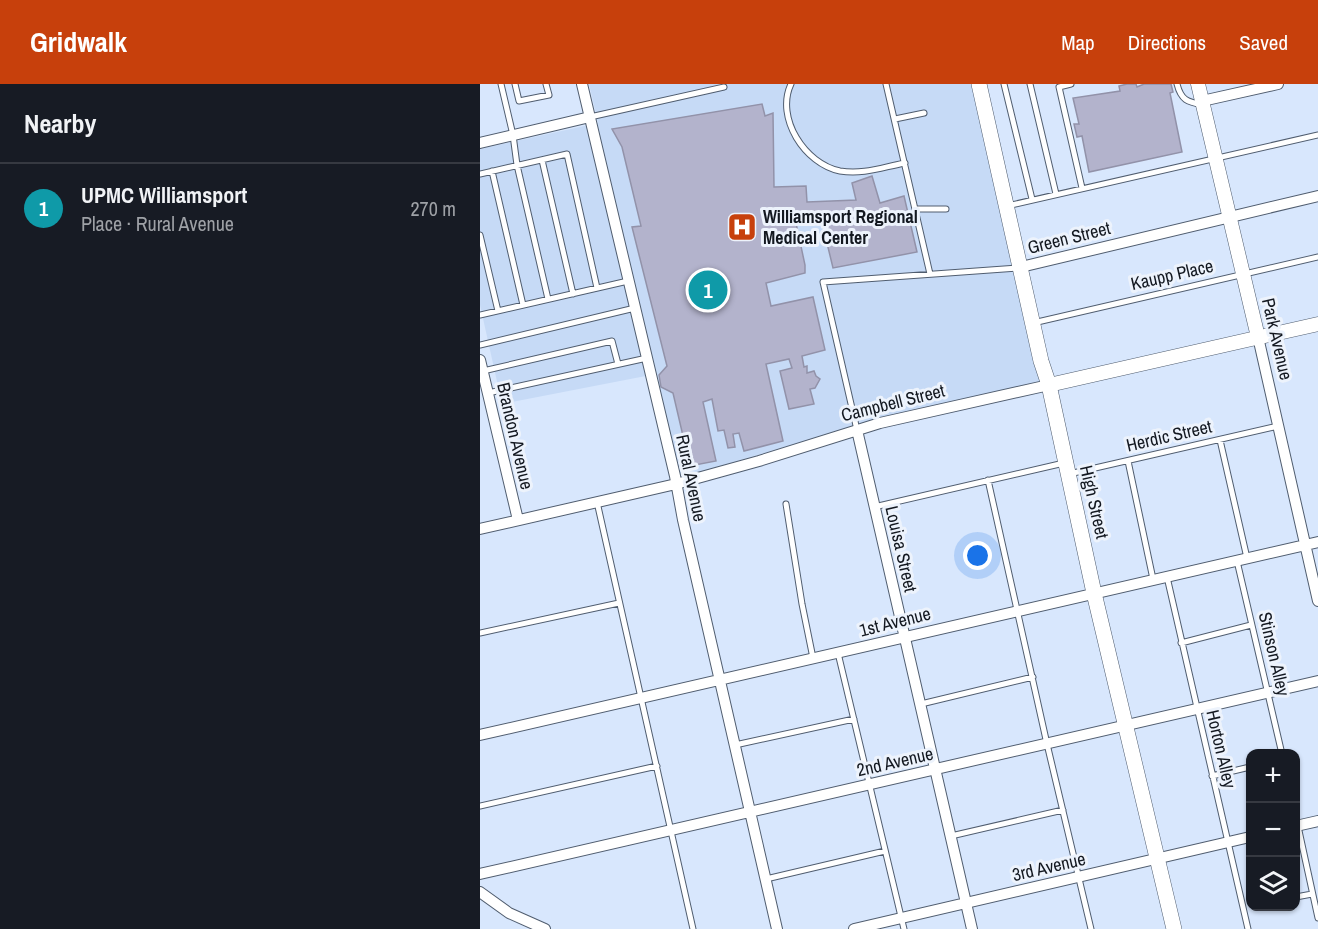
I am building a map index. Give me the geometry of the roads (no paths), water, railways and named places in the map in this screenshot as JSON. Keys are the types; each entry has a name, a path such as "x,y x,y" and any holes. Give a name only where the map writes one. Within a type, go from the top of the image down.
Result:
{"main road":[{"name":"High Street","path":"979,84 1041,361 1049,385 1094,593 1174,929"}],"street":[{"name":"Rural Avenue","path":"582,84 777,929"},
{"name":"Park Avenue","path":"1198,84 1244,274 1318,601"},
{"path":"1203,104 1278,84"},
{"path":"480,143 590,117"},
{"name":"Green Street","path":"1021,267 1318,196"},
{"name":"Campbell Street","path":"480,529 676,484 857,430 1318,324"},
{"name":"Brandon Avenue","path":"481,366 518,520"},
{"name":"Louisa Street","path":"857,430 972,929"},
{"name":"1st Avenue","path":"480,735 1318,542"},
{"name":"2nd Avenue","path":"480,874 672,832 1318,681"},
{"path":"1300,823 1318,821"},
{"name":"3rd Avenue","path":"854,929 903,923 966,903 1246,838"},
{"path":"480,892 509,913 545,929"}],"lane":[{"path":"501,84 548,299"},
{"path":"515,84 519,101 549,95 546,84"},
{"path":"791,84 787,98 787,113 791,128 797,141 817,160 835,169 850,172 905,163"},
{"path":"886,84 930,274"},
{"path":"1004,84 1032,200"},
{"path":"1030,84 1056,194"},
{"path":"1071,84 1058,86 1082,188"},
{"path":"1177,84 1180,96 1186,102 1203,104"},
{"path":"590,117 724,87"},
{"path":"895,119 924,113"},
{"path":"1007,206 1318,135"},
{"path":"480,174 567,154 597,288"},
{"path":"542,160 573,294"},
{"path":"492,171 524,305"},
{"path":"916,209 945,209"},
{"path":"480,235 498,311"},
{"name":"Kaupp Place","path":"1033,323 1318,257"},
{"name":"Green Street","path":"823,282 1021,267"},
{"path":"480,315 628,281"},
{"name":"Louisa Street","path":"823,282 857,430"},
{"path":"480,345 635,308"},
{"path":"481,366 612,341 618,364"},
{"path":"488,393 647,358"},
{"name":"Herdic Street","path":"874,507 988,480 1128,460 1278,426"},
{"name":"Stinson Alley","path":"1220,440 1242,560 1251,625 1281,749"},
{"path":"1128,460 1153,580"},
{"path":"988,480 1091,929"},
{"path":"597,502 693,929"},
{"path":"786,504 813,658"},
{"name":"Horton Alley","path":"1167,576 1180,643 1248,929"},
{"path":"480,633 619,603"},
{"path":"1180,643 1251,625"},
{"path":"838,653 903,923"},
{"path":"920,704 1033,677"},
{"path":"735,745 854,719"},
{"path":"480,806 657,766"},
{"path":"1212,776 1246,768"},
{"path":"951,837 1063,810"},
{"path":"1300,841 1318,918"},
{"path":"765,879 885,851"},
{"path":"1300,896 1312,894"}],"place":[{"name":"Williamsport Regional Medical Center","path":"742,227"},
{"name":"UPMC Williamsport","path":"708,290"}]}
